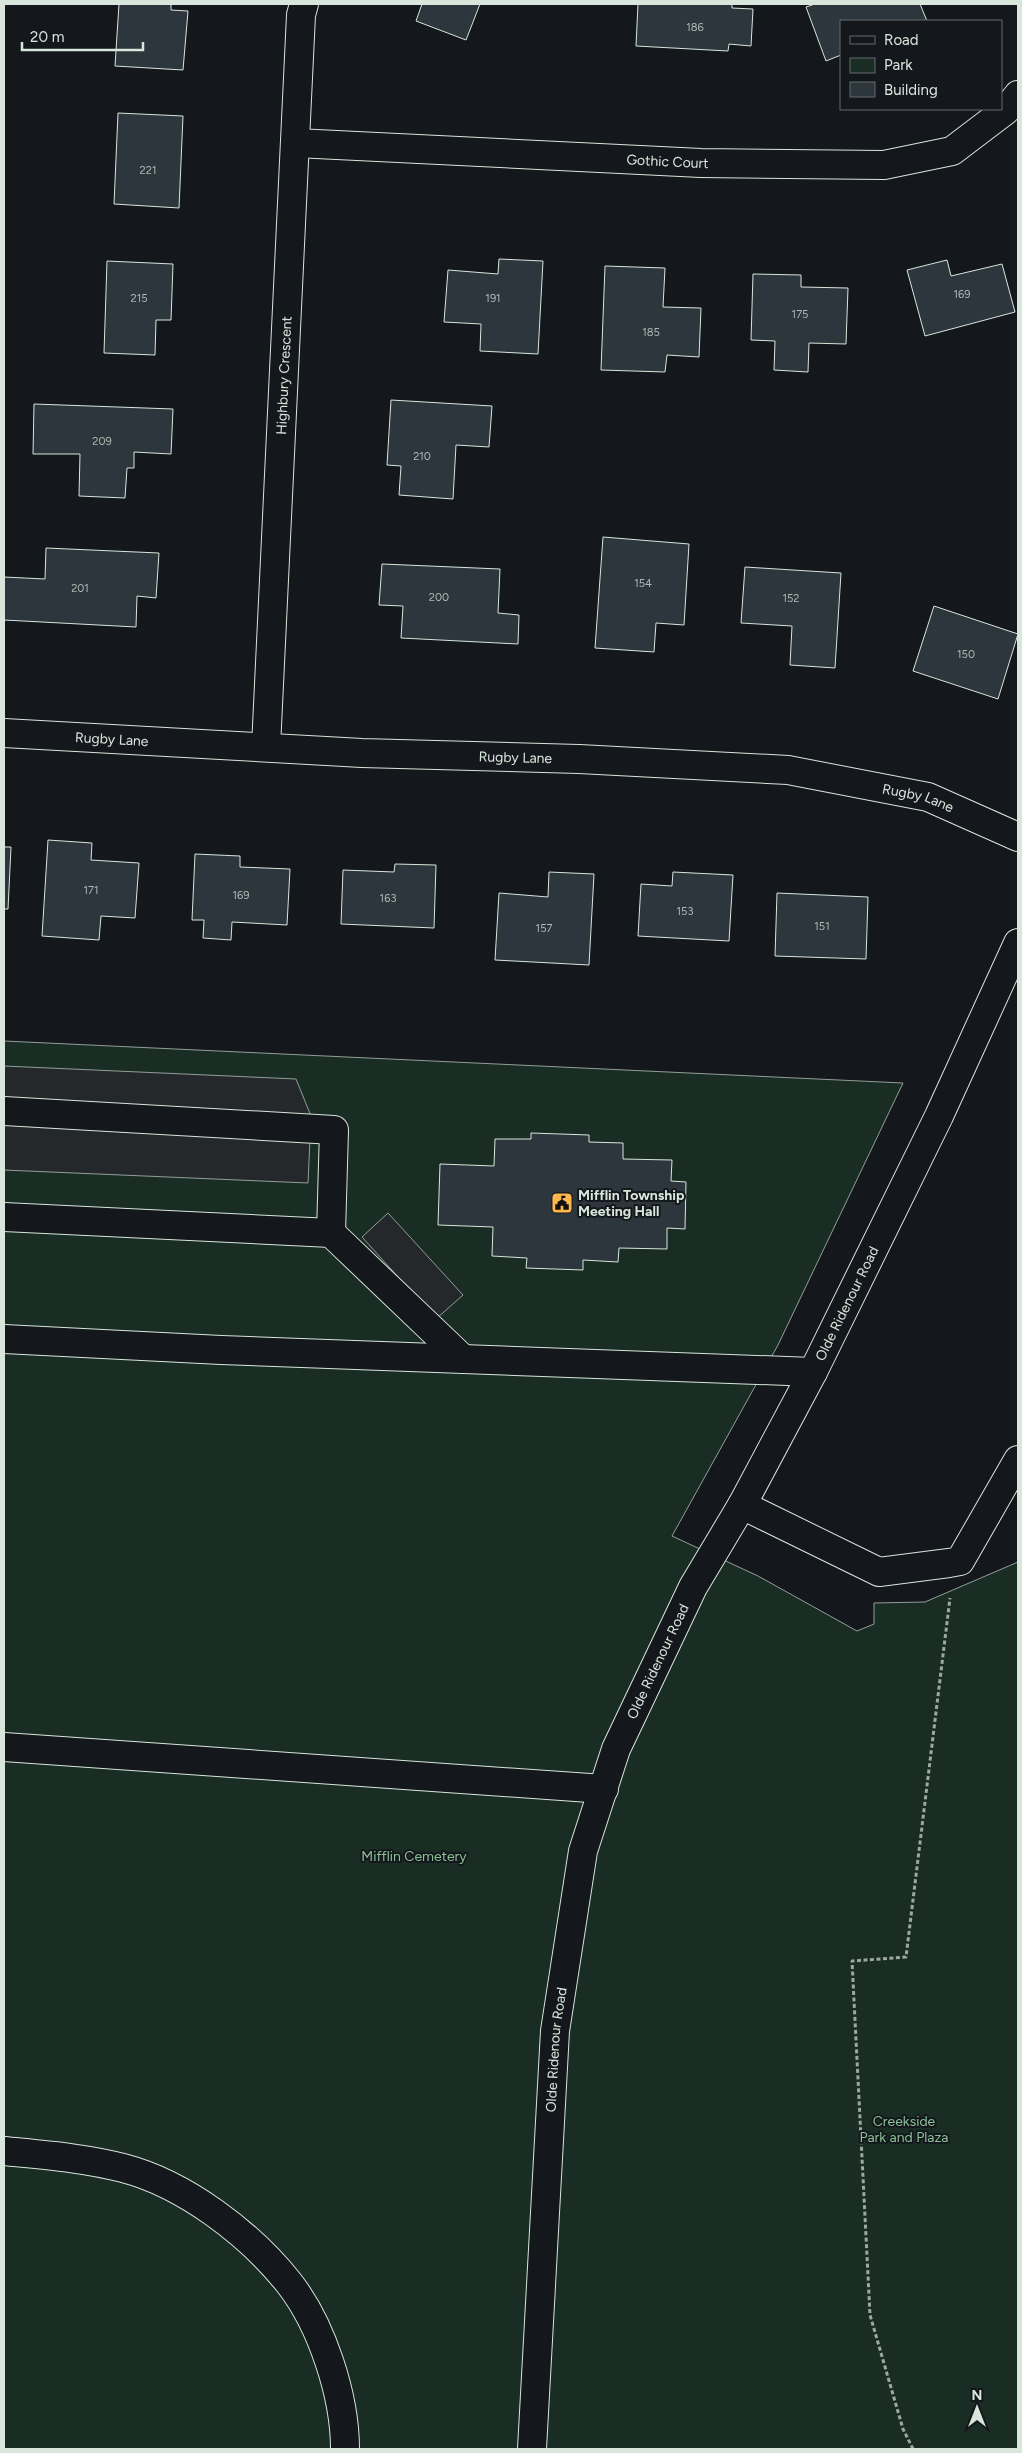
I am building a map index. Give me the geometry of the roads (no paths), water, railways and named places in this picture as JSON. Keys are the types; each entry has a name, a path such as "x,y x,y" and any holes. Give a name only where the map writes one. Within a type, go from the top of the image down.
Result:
{"street":[{"name":"Highbury Crescent","path":"266,747 301,15 304,4"},
{"name":"Gothic Court","path":"296,143 701,163 884,165 952,151 1006,110 1018,95"},
{"name":"Rugby Lane","path":"4,733 362,753 579,759 788,770 928,797 1018,837"},
{"name":"Olde Ridenour Road","path":"532,2449 555,2031 583,1852 616,1749 693,1587 742,1504 813,1372 939,1116 1018,943"},
{"path":"4,1112 334,1130 331,1233"},
{"path":"4,1217 331,1233 463,1359"},
{"path":"4,1339 221,1350 813,1372"},
{"path":"742,1504 879,1572 949,1563 960,1561 1018,1460"},
{"path":"4,1747 604,1789"},
{"path":"4,2151 72,2158 125,2169 172,2188 216,2214 255,2246 290,2284 316,2327 335,2381 345,2449"}],"place":[{"name":"Mifflin Township Meeting Hall","path":"562,1203"}],"park label":[{"name":"Mifflin Cemetery","path":"414,1856"},
{"name":"Creekside Park and Plaza","path":"904,2130"}]}
